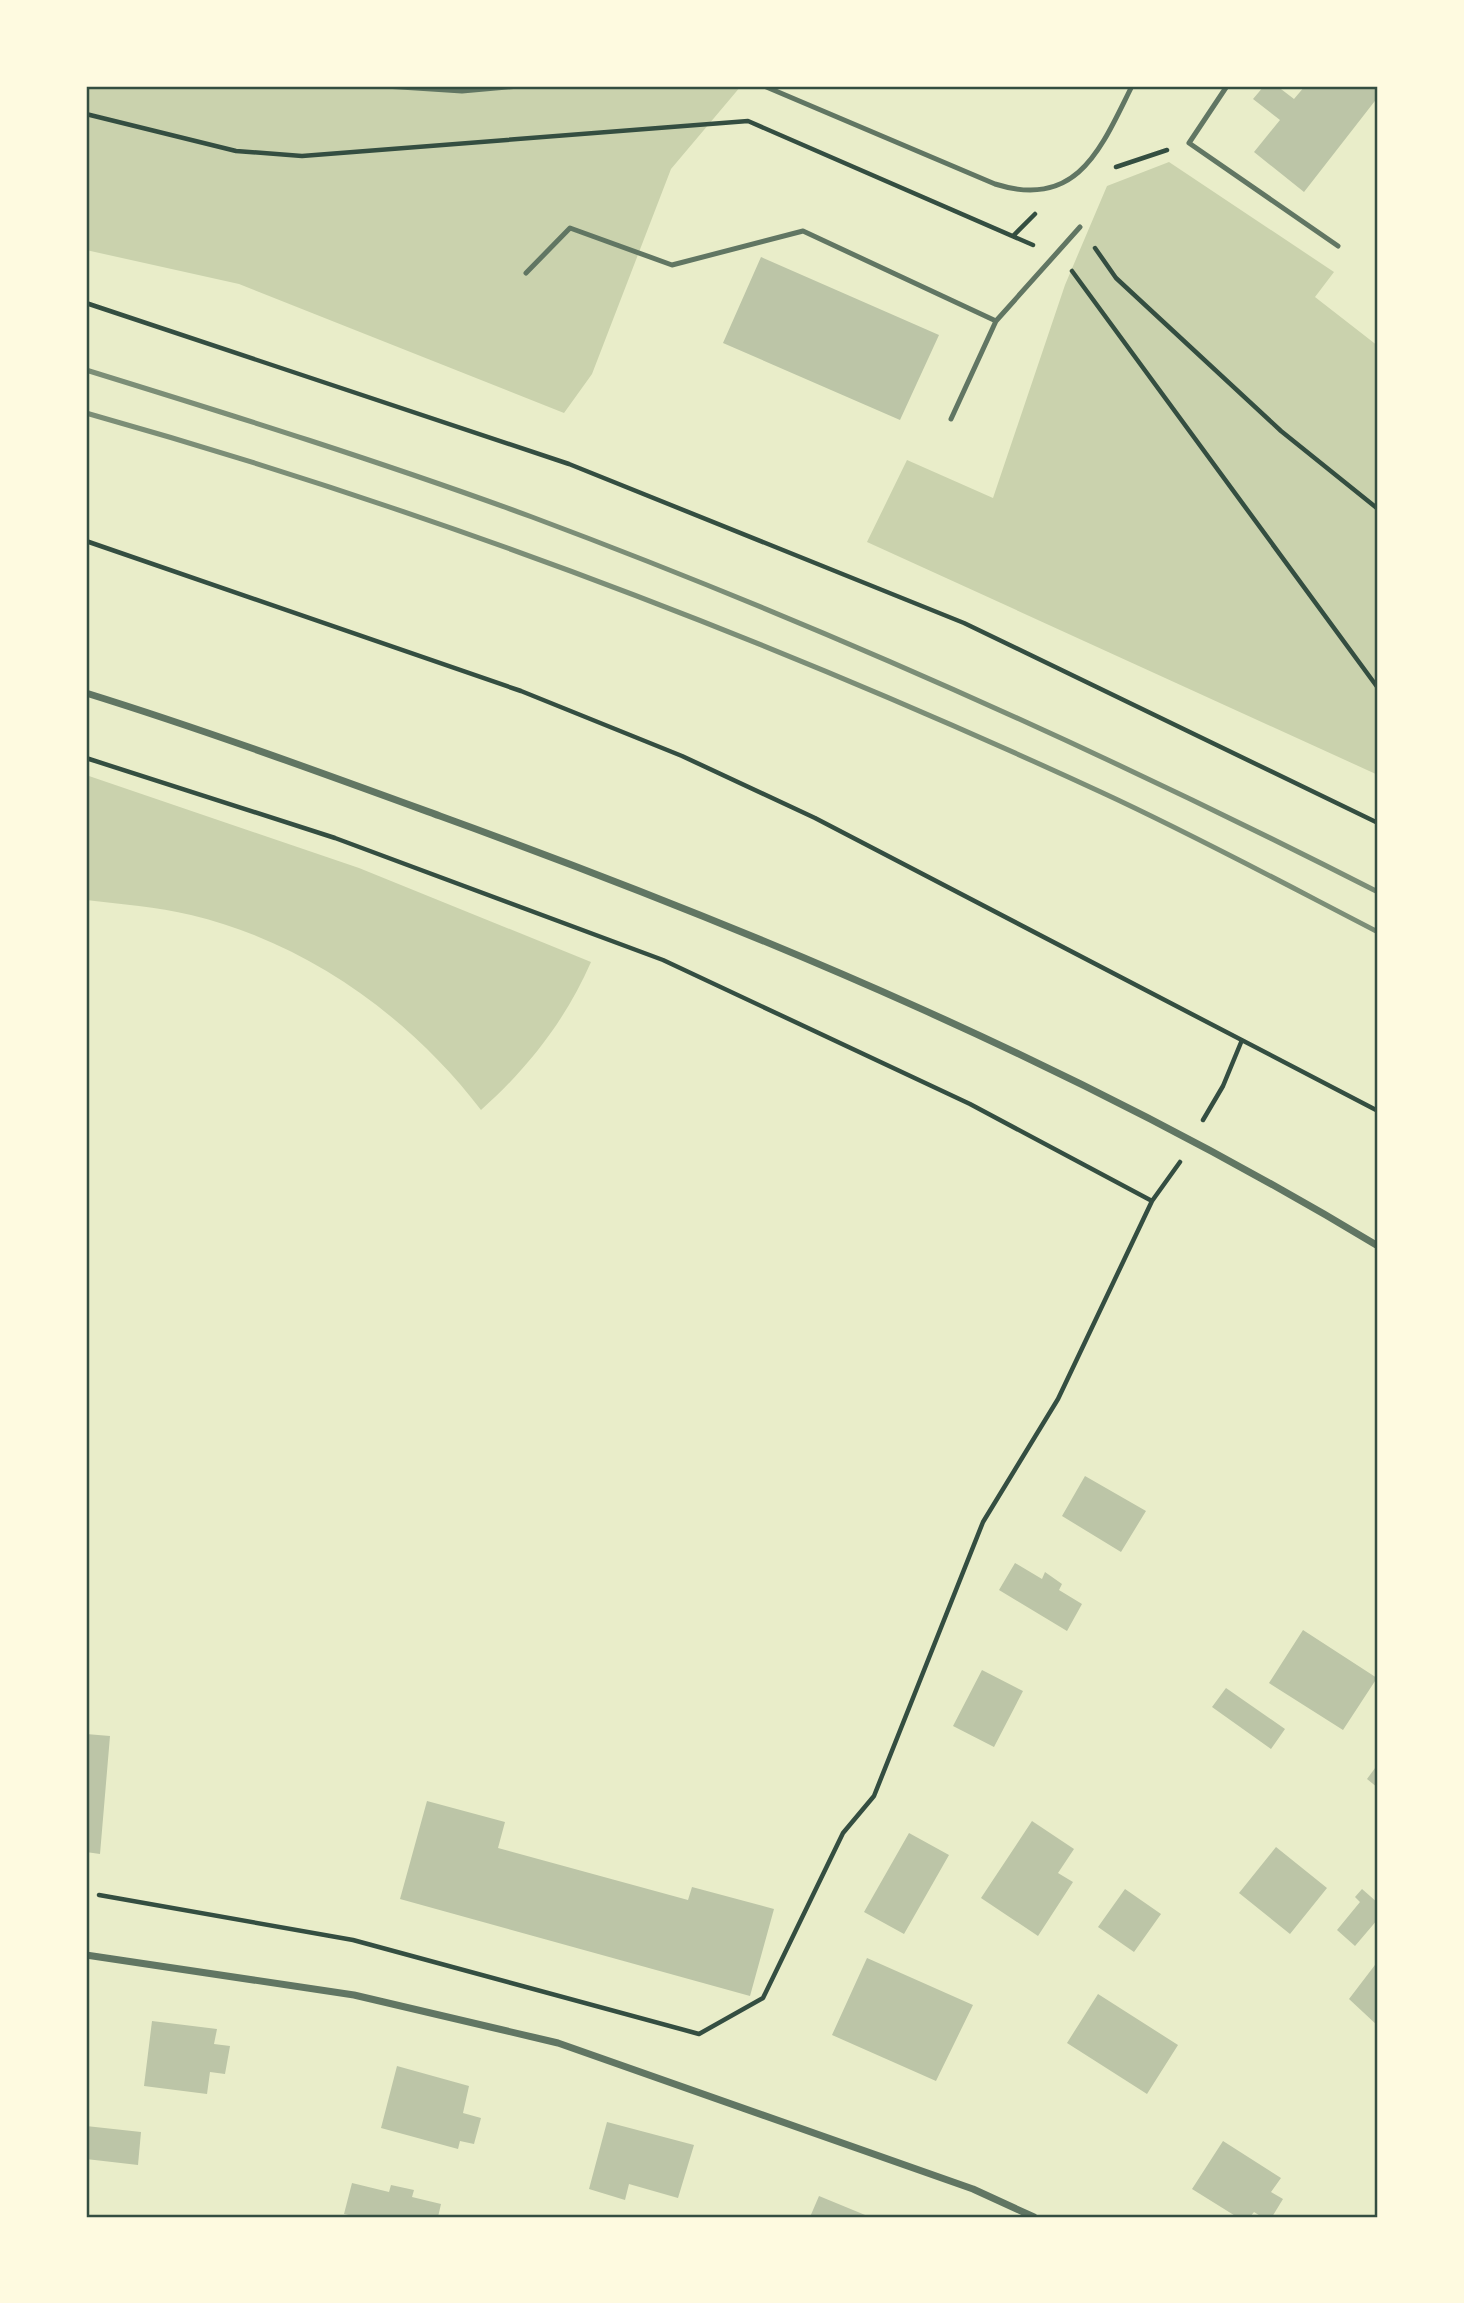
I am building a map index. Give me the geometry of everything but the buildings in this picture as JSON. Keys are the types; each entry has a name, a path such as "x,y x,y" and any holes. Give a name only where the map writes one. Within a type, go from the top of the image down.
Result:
{"street":[{"path":"86,693 200,729 626,883 874,988 1068,1079 1264,1180 1378,1246"},
{"path":"86,1955 354,1995 558,2043 972,2189 1034,2217"}],"lane":[{"path":"385,86 463,91 519,86"},
{"path":"764,86 995,184 1015,190 1037,191 1064,184 1087,165 1103,144 1132,86"},
{"path":"1227,86 1189,143 1338,246"},
{"path":"951,419 996,321 1080,227"},
{"path":"526,273 570,228 672,265 803,231 996,321"}],"path":[{"path":"86,114 236,151 302,156 748,121 1054,256 1067,265 1378,688"},
{"path":"1114,168 1189,143"},
{"path":"1080,227 1116,278 1281,431 1378,509"},
{"path":"86,303 569,464 964,623 1378,824"},
{"path":"86,541 521,691 682,756 815,818 1378,1111"},
{"path":"86,758 335,838 663,960 970,1104 1153,1200"},
{"path":"99,1895 353,1940 699,2034 763,1998 843,1833 874,1796 983,1522 1058,1399 1153,1200 1170,1179 1223,1086 1242,1040"}],"green space":[{"path":"86,86 741,86 671,169 592,374 564,413 239,284 86,250"},
{"path":"1169,162 1334,272 1315,297 1378,346 1378,775 867,542 907,460 993,498 1065,285 1107,186"},
{"path":"86,775 359,868 591,962 581,984 544,1042 481,1110 422,1044 388,1014 315,964 275,944 191,915 86,900"}],"railway":[{"path":"86,370 310,440 477,497 747,601 1066,740 1378,892"},
{"path":"86,413 346,492 474,536 729,632 854,683 1103,793 1207,843 1378,932"}]}
